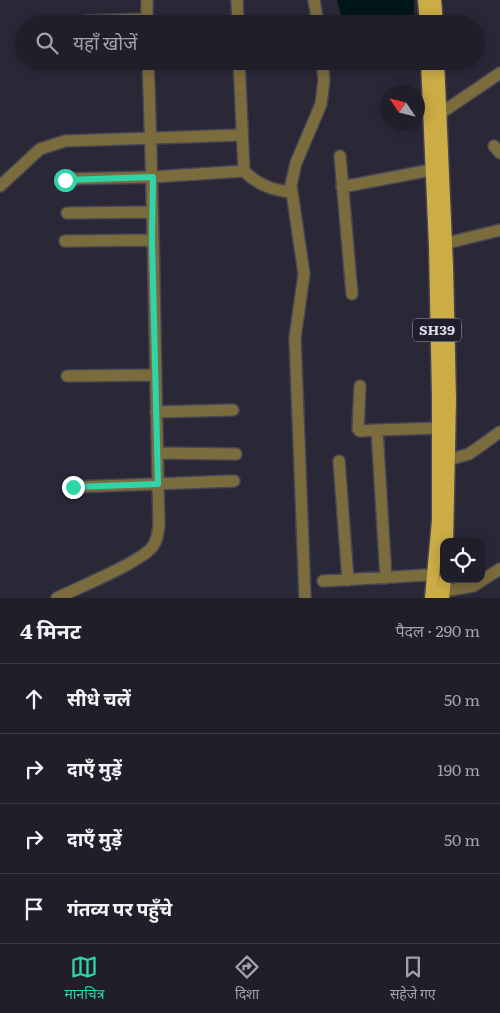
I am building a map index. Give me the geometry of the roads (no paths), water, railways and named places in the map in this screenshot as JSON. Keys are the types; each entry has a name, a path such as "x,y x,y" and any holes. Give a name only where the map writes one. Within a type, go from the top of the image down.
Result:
{"main road":[{"path":"424,0 425,15"},
{"path":"436,0 436,15"},
{"name":"SH39","path":"427,70 431,170 441,245"},
{"name":"SH39","path":"439,70 441,113 442,309 438,428 443,462 446,538"},
{"name":"SH39","path":"440,552 438,520 450,400 442,309"},
{"name":"SH39","path":"431,598 442,583"}],"street":[{"path":"147,0 147,15"},
{"path":"237,0 238,15"},
{"path":"314,0 316,15"},
{"path":"57,598 140,558 148,552 157,537 160,524 152,240 153,177 148,70"},
{"path":"239,70 244,171 253,180 268,188 291,192"},
{"path":"305,598 295,338 304,274 303,255 291,192 296,163 321,104 324,80 323,70"},
{"path":"441,113 500,73"},
{"path":"0,186 40,148 65,141 241,135"},
{"path":"340,156 352,294"},
{"path":"342,187 431,170"},
{"path":"65,180 244,171"},
{"path":"67,214 152,212"},
{"path":"441,245 500,230"},
{"path":"65,241 152,240"},
{"path":"67,376 156,375"},
{"path":"360,386 358,429 360,431 438,428"},
{"path":"156,412 233,410"},
{"path":"377,430 386,578"},
{"path":"443,462 468,454 499,434"},
{"path":"157,453 236,454"},
{"path":"339,461 348,580"},
{"path":"73,487 234,481"},
{"path":"485,578 500,569"},
{"path":"323,581 386,578 440,583"},
{"path":"442,583 473,586 478,583"}],"water":[{"path":"337,0 414,0 414,15 341,15"}]}
